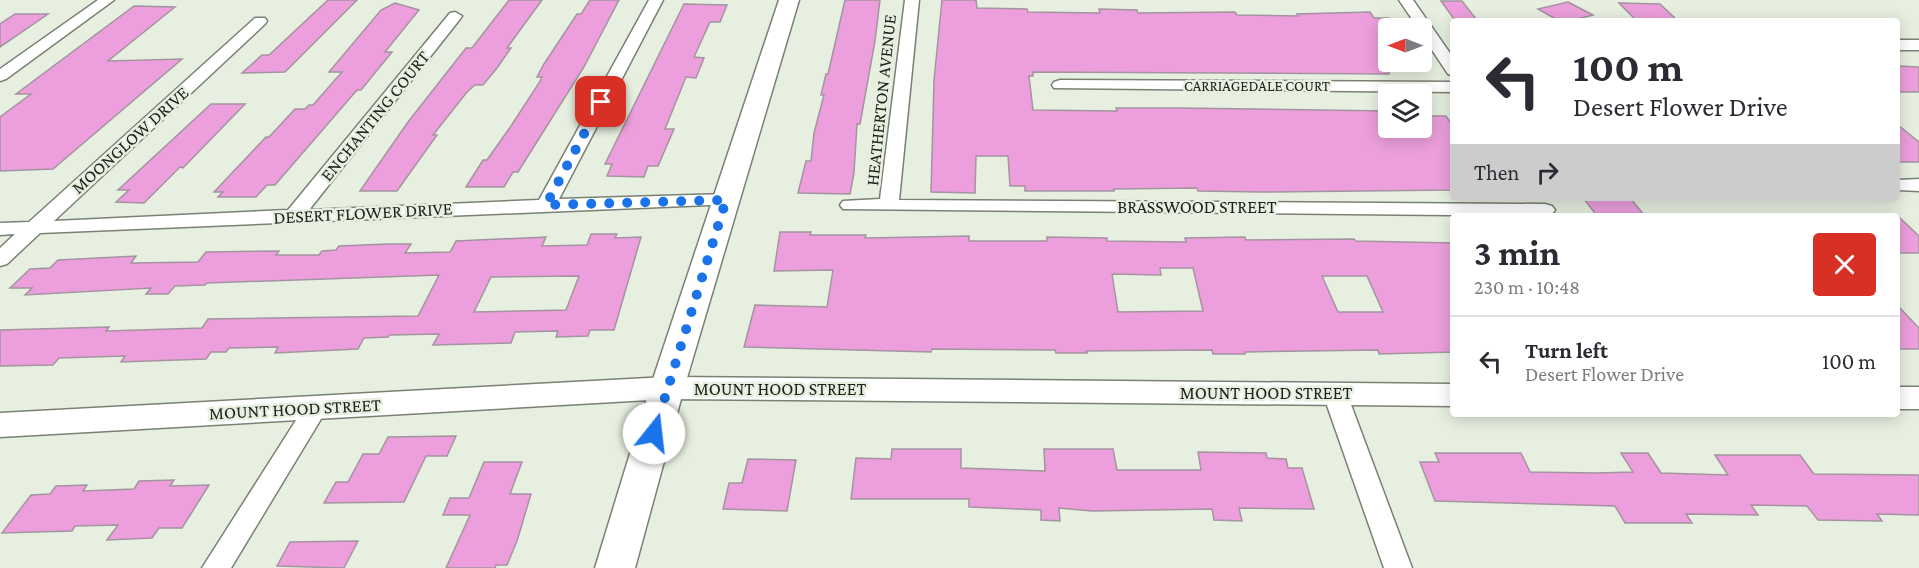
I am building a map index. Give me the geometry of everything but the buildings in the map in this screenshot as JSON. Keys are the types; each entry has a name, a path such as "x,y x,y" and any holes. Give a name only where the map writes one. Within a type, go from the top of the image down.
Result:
{"main road":[{"path":"615,568 667,388 789,0"}],"street":[{"path":"0,76 107,0"},
{"path":"546,205 656,0"},
{"name":"HEATHERTON AVENUE","path":"889,205 912,0"},
{"path":"1406,0 1450,65"},
{"name":"ENCHANTING COURT","path":"294,216 455,16"},
{"name":"MOONGLOW DRIVE","path":"0,258 260,21"},
{"path":"1900,45 1919,45"},
{"name":"CARRIAGEDALE COURT","path":"1060,85 1450,87"},
{"path":"1900,185 1919,185"},
{"name":"DESERT FLOWER DRIVE","path":"0,229 546,205 726,200"},
{"name":"BRASSWOOD STREET","path":"850,205 1543,208"},
{"name":"MOUNT HOOD STREET","path":"0,426 667,388 1450,395"},
{"path":"1335,394 1398,568"},
{"path":"1900,398 1919,398"},
{"path":"216,568 315,409"}],"route":[{"path":"601,102 546,205 726,200 654,433"}]}
